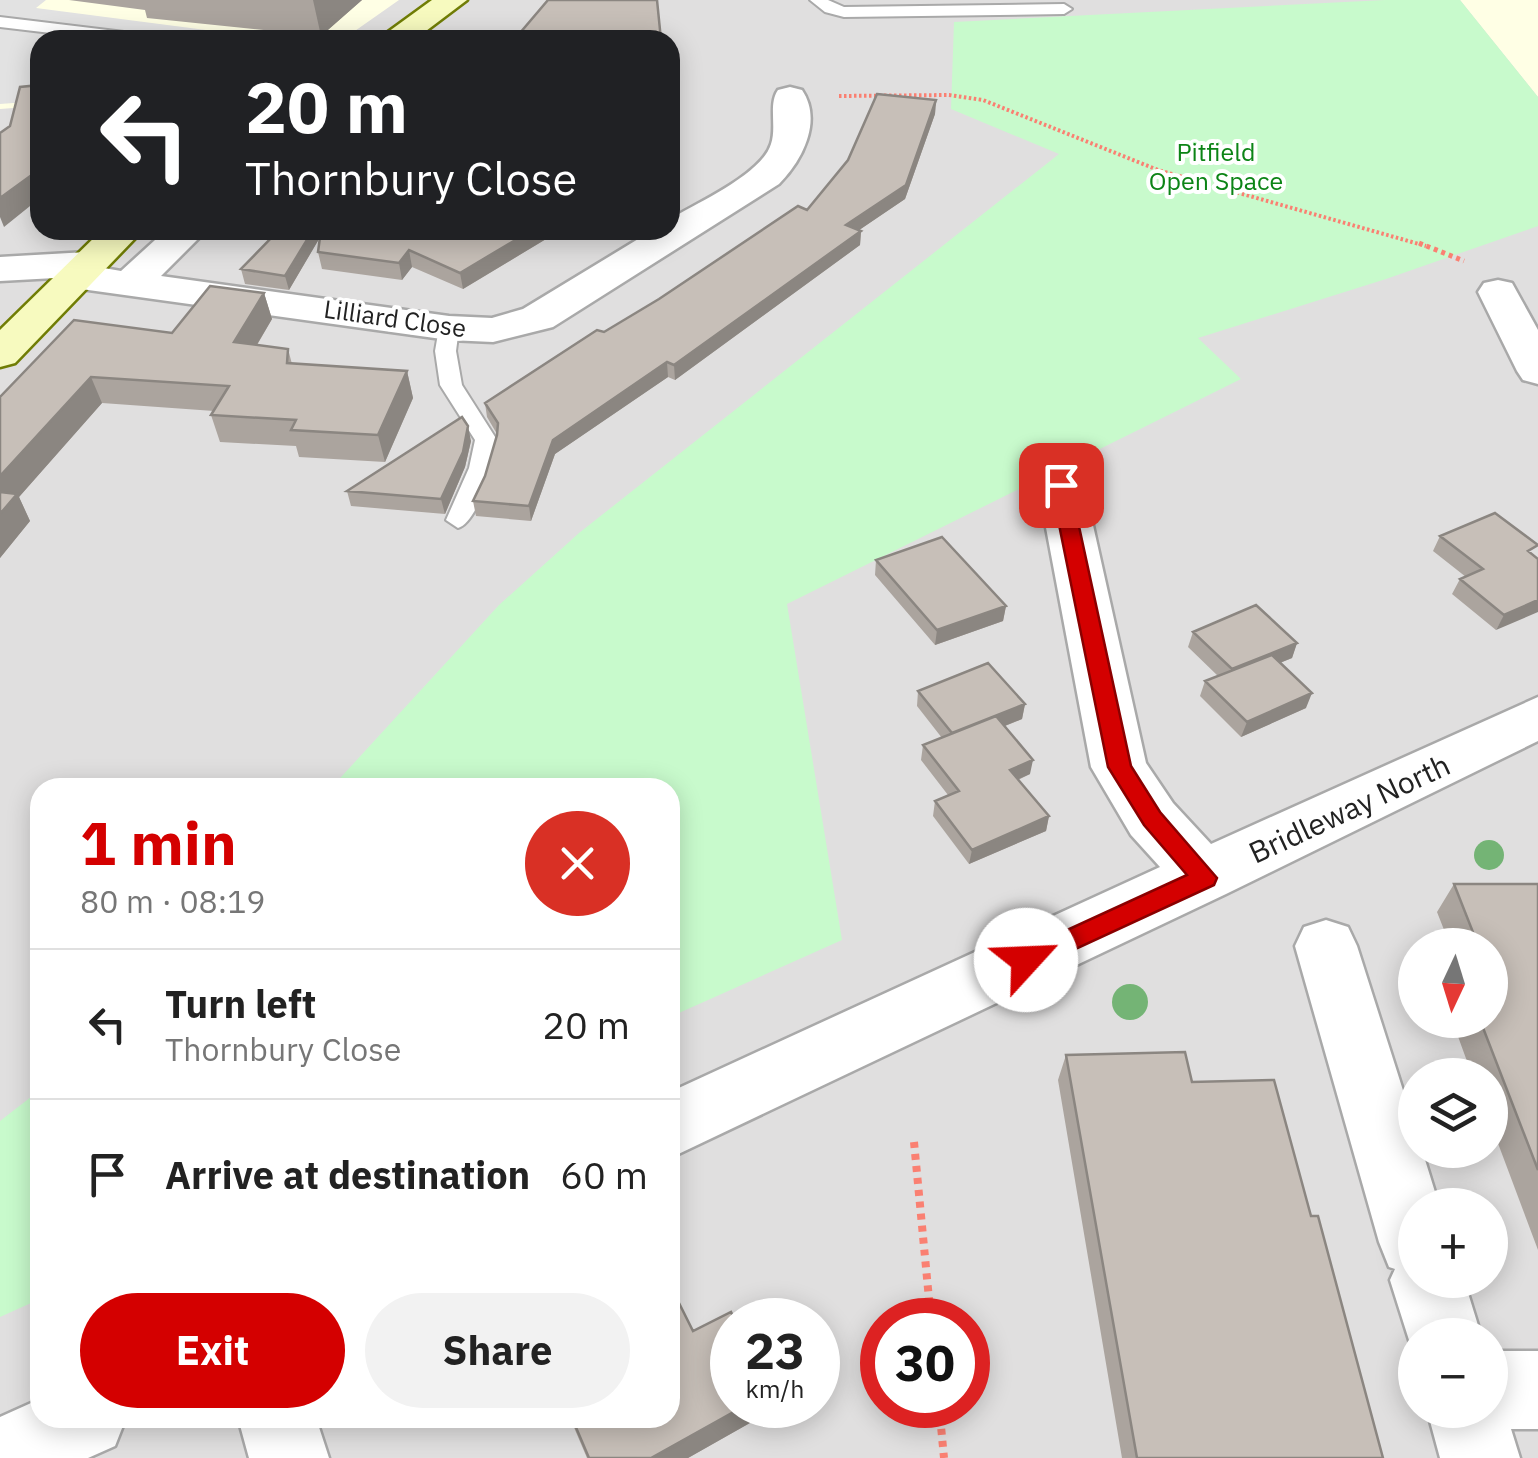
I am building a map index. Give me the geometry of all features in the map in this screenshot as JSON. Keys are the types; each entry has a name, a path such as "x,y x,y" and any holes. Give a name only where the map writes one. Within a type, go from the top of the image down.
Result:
{"street":[{"path":"408,30 452,0"},
{"name":"Lilliard Close","path":"680,231 766,176 788,153 794,132 790,97"},
{"path":"0,354 113,240"},
{"path":"130,283 177,240"},
{"name":"Lilliard Close","path":"0,269 81,270 130,283 449,328 494,330 538,318 665,240"},
{"path":"1498,292 1538,371"},
{"path":"1061,485 1119,767 1152,819 1205,878"},
{"name":"Bridleway North","path":"680,1121 1205,878 1538,717"},
{"path":"1326,946 1399,1188"},
{"path":"1508,1390 1538,1390"},
{"path":"0,1458 65,1428"},
{"path":"281,1428 289,1458"},
{"path":"1471,1428 1480,1458"}],"lane":[{"path":"818,0 830,9 844,12 1064,9"},
{"path":"0,22 66,30"},
{"path":"449,328 444,354 449,378 466,414 483,430 487,446 458,520"}],"path":[{"path":"790,97 930,94 983,100 1158,170 1427,244 1463,261 1487,278 1498,292"},
{"path":"914,1142 929,1298"},
{"path":"941,1428 944,1458"}],"shaded area":[{"path":"0,0 399,0 356,30 30,30 30,107 0,109"},
{"path":"0,0 46,0 36,8 206,30 30,30 30,102 0,104"},
{"path":"390,0 1538,0 1538,1458 0,1458 0,106 30,103 30,240 680,240 680,30 345,30"},
{"path":"1460,0 1538,0 1538,97"}],"green space":[{"name":"Pitfield Open Space","path":"1385,0 1460,0 1538,97 1538,226 1198,338 1241,379 787,604 842,940 680,1013 680,778 340,778 499,605 579,533 1059,154 951,109 954,22"},
{"path":"30,1098 30,1304 0,1317 0,1121"}],"building":[{"path":"548,0 657,0 660,30 522,30"},
{"path":"30,86 30,176 0,198 0,133 10,126 20,87"},
{"path":"877,94 936,100 906,185 846,225 861,231 674,365 667,362 553,440 529,506 473,501 497,435 498,423 485,403 597,330 604,332 659,299 798,206 807,210 848,160"},
{"path":"269,240 307,240 285,276 241,269"},
{"path":"320,240 515,240 460,273 409,250 399,263 318,252"},
{"path":"210,286 264,293 234,342 288,349 287,363 407,371 378,435 291,430 296,420 211,415 229,386 91,377 0,476 0,397 74,320 172,333"},
{"path":"462,417 468,426 463,452 441,499 347,491"},
{"path":"0,492 17,494 0,514"},
{"path":"1495,513 1538,545 1528,551 1538,559 1538,600 1504,615 1460,579 1483,569 1440,536"},
{"path":"942,537 1006,606 937,630 876,560"},
{"path":"1256,605 1297,643 1232,669 1193,632"},
{"path":"1272,655 1312,693 1247,722 1205,681"},
{"path":"988,663 1025,704 952,733 918,691"},
{"path":"996,716 1033,760 1010,770 1049,816 972,850 935,801 959,791 923,745"},
{"path":"1454,884 1538,884 1538,1170 1508,1092 1508,1058 1495,1058 1487,1038 1508,1038 1508,928 1471,928"},
{"path":"1185,1052 1192,1082 1274,1080 1311,1216 1318,1216 1383,1458 1137,1458 1066,1055"},
{"path":"680,1305 693,1331 710,1322 710,1425 651,1458 589,1458 576,1428 680,1428"}],"route":[{"path":"1026,960 1205,878 1152,819 1119,767 1061,485"}]}
